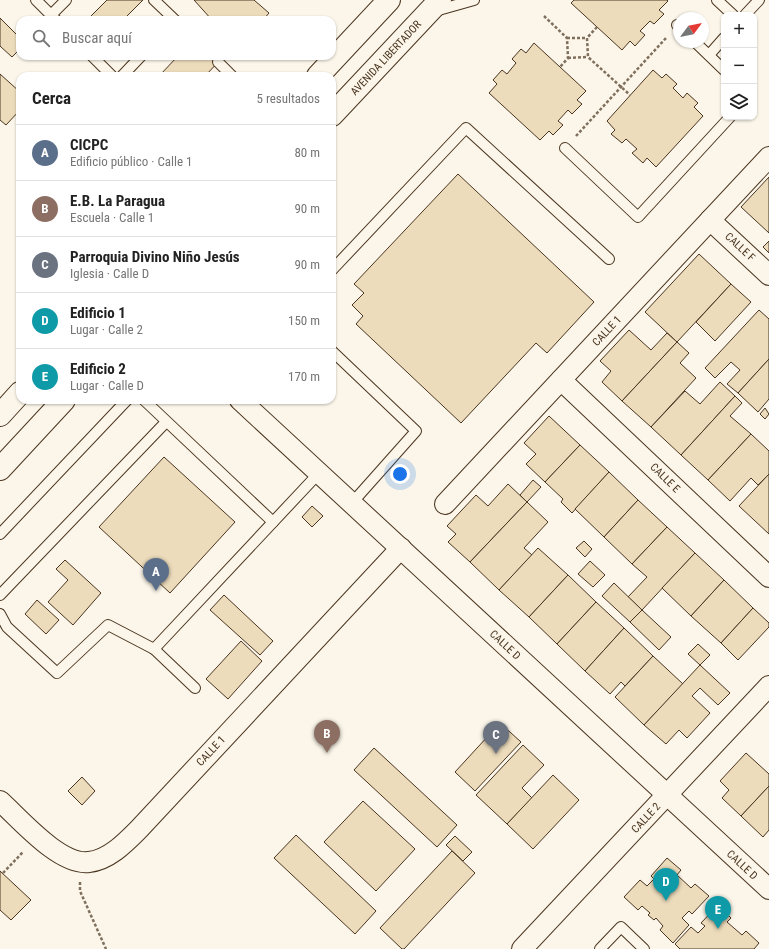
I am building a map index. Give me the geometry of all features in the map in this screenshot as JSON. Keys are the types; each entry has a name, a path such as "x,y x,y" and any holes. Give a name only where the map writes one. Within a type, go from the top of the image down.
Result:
{"main road":[{"path":"336,57 390,0"},
{"name":"AVENIDA LIBERTADOR","path":"336,111 434,7"},
{"path":"322,72 333,60"},
{"path":"0,415 16,397"},
{"path":"0,469 60,404"}],"street":[{"name":"CALLE 1","path":"445,504 769,157"},
{"name":"CALLE F","path":"710,220 769,275"},
{"name":"CALLE E","path":"561,380 769,576"},
{"name":"CALLE D","path":"244,404 769,889"},
{"name":"CALLE 1","path":"78,862 98,860 127,841 401,548"},
{"name":"CALLE 2","path":"522,949 769,686"},
{"path":"0,801 38,836 63,855 78,862"}],"lane":[{"path":"36,0 52,16"},
{"path":"55,16 66,0"},
{"path":"154,0 171,16"},
{"path":"434,7 474,0"},
{"path":"717,0 730,12"},
{"path":"748,12 757,1"},
{"path":"709,55 721,41"},
{"path":"701,48 721,67"},
{"path":"96,60 108,72"},
{"path":"126,72 137,60"},
{"path":"218,62 228,72"},
{"path":"565,148 638,217 727,120"},
{"path":"336,266 466,128 609,259"},
{"path":"336,354 416,431 352,503"},
{"path":"0,534 123,404"},
{"path":"148,404 273,522"},
{"path":"0,595 166,422"},
{"path":"154,649 319,472"},
{"path":"0,614 7,627 57,673 108,625 154,649 195,688"},
{"path":"600,949 620,927 644,949"}],"path":[{"path":"544,16 568,38 587,38"},
{"path":"596,27 587,38 588,57 630,95"},
{"path":"565,148 673,31"},
{"path":"560,67 568,58 568,38"},
{"path":"568,58 588,57"},
{"path":"3,874 38,836"},
{"path":"78,862 80,891 106,949"}],"building":[{"path":"107,0 143,0 127,16 91,16"},
{"path":"194,0 254,0 269,13 266,16 208,16"},
{"path":"574,0 668,1 659,10 664,14 654,24 650,21 640,31 645,35 635,46 630,41 622,50 571,3"},
{"path":"0,18 16,34 16,53 12,57 0,46"},
{"path":"534,43 586,91 577,100 582,104 572,114 568,110 558,121 563,125 553,135 549,131 540,140 489,93 497,84 493,80 502,70 507,74 516,63 512,59 521,49 526,53"},
{"path":"174,60 220,60 209,72 163,72"},
{"path":"653,70 662,78 666,74 677,84 673,88 683,98 687,93 698,103 694,107 703,116 656,167 647,158 643,163 632,153 637,149 626,139 622,143 611,134 615,130 607,121"},
{"path":"0,74 16,88 16,114 6,125 0,120"},
{"path":"458,174 594,302 547,353 536,343 461,423 356,324 363,316 352,305 364,293 354,284"},
{"path":"769,177 769,233 741,207"},
{"path":"769,241 769,253 763,247"},
{"path":"699,254 731,284 677,342 645,312"},
{"path":"731,284 751,302 715,341 696,322"},
{"path":"759,310 769,319 769,359 738,393 727,384 740,370 731,362 715,378 705,368"},
{"path":"629,330 651,350 667,333 677,342 622,401 602,382 611,371 600,361"},
{"path":"677,342 689,353 680,363 696,378 651,427 622,401"},
{"path":"769,359 769,399 758,412 738,393"},
{"path":"720,382 735,396 681,455 651,427 685,391 700,404"},
{"path":"735,396 742,403 730,416 751,434 708,480 681,455"},
{"path":"765,408 769,414 765,419 760,414"},
{"path":"549,416 580,445 545,482 526,464 536,454 524,443"},
{"path":"751,434 769,451 769,474 758,485 751,478 730,501 708,480"},
{"path":"580,445 609,472 572,513 561,502 563,499 545,482"},
{"path":"164,457 235,522 170,593 99,527"},
{"path":"609,472 638,500 604,537 575,509"},
{"path":"769,474 769,534 739,506"},
{"path":"533,480 541,487 527,502 520,495"},
{"path":"508,484 527,502 470,562 448,542 456,534 447,526 476,495 488,506"},
{"path":"638,500 667,527 632,564 604,537"},
{"path":"527,502 548,522 524,548 532,555 499,590 470,562"},
{"path":"312,506 323,516 312,527 302,517"},
{"path":"667,527 695,553 642,610 628,597 647,577 632,564"},
{"path":"584,541 592,549 585,557 576,548"},
{"path":"538,548 568,575 529,617 499,590"},
{"path":"695,553 724,580 691,616 662,588"},
{"path":"65,560 101,593 73,625 48,602 68,580 56,569"},
{"path":"590,561 605,575 593,587 578,574"},
{"path":"568,575 596,602 557,644 529,617"},
{"path":"724,580 753,608 721,643 691,616"},
{"path":"614,583 642,610 630,622 602,596"},
{"path":"224,595 273,641 260,655 210,610"},
{"path":"37,600 59,620 46,634 25,614"},
{"path":"596,602 624,628 585,671 557,644"},
{"path":"753,608 769,623 769,627 738,660 721,643"},
{"path":"642,610 671,637 659,650 630,622"},
{"path":"624,628 653,656 625,686 621,682 610,694 585,671"},
{"path":"241,641 262,661 228,699 206,679"},
{"path":"698,644 710,655 700,665 688,654"},
{"path":"653,656 683,684 644,725 615,697"},
{"path":"700,665 730,693 718,705 700,688 692,696 710,713 687,738 679,730 666,744 644,725"},
{"path":"500,723 521,742 475,791 455,772"},
{"path":"523,745 544,765 522,788 532,798 507,824 476,795"},
{"path":"374,748 457,825 437,847 354,770"},
{"path":"746,753 769,774 769,786 741,816 722,798 729,790 720,781"},
{"path":"553,775 579,800 533,849 507,824"},
{"path":"82,777 95,791 82,805 68,791"},
{"path":"769,786 769,830 763,837 741,816"},
{"path":"363,801 415,849 376,891 324,842"},
{"path":"296,835 376,911 355,934 274,858"},
{"path":"455,836 472,852 463,861 446,845"},
{"path":"452,851 475,873 404,949 402,949 380,928"},
{"path":"667,858 681,870 677,875 691,888 695,884 709,896 692,914 689,911 682,918 689,925 673,943 660,930 663,926 656,918 654,920 648,915 650,913 642,906 638,910 624,897 640,880 647,886 654,879 651,876"},
{"path":"0,871 31,900 11,920 0,910"},
{"path":"718,905 731,918 727,922 742,935 746,931 759,943 754,949 680,949 675,944 691,927 698,933 705,926 701,923"}],"place":[{"name":"CICPC","path":"156,591"},
{"name":"E.B. La Paragua","path":"327,753"},
{"name":"Parroquia Divino Niño Jesús","path":"496,754"},
{"name":"Edificio 1","path":"666,901"},
{"name":"Edificio 2","path":"718,929"}]}
